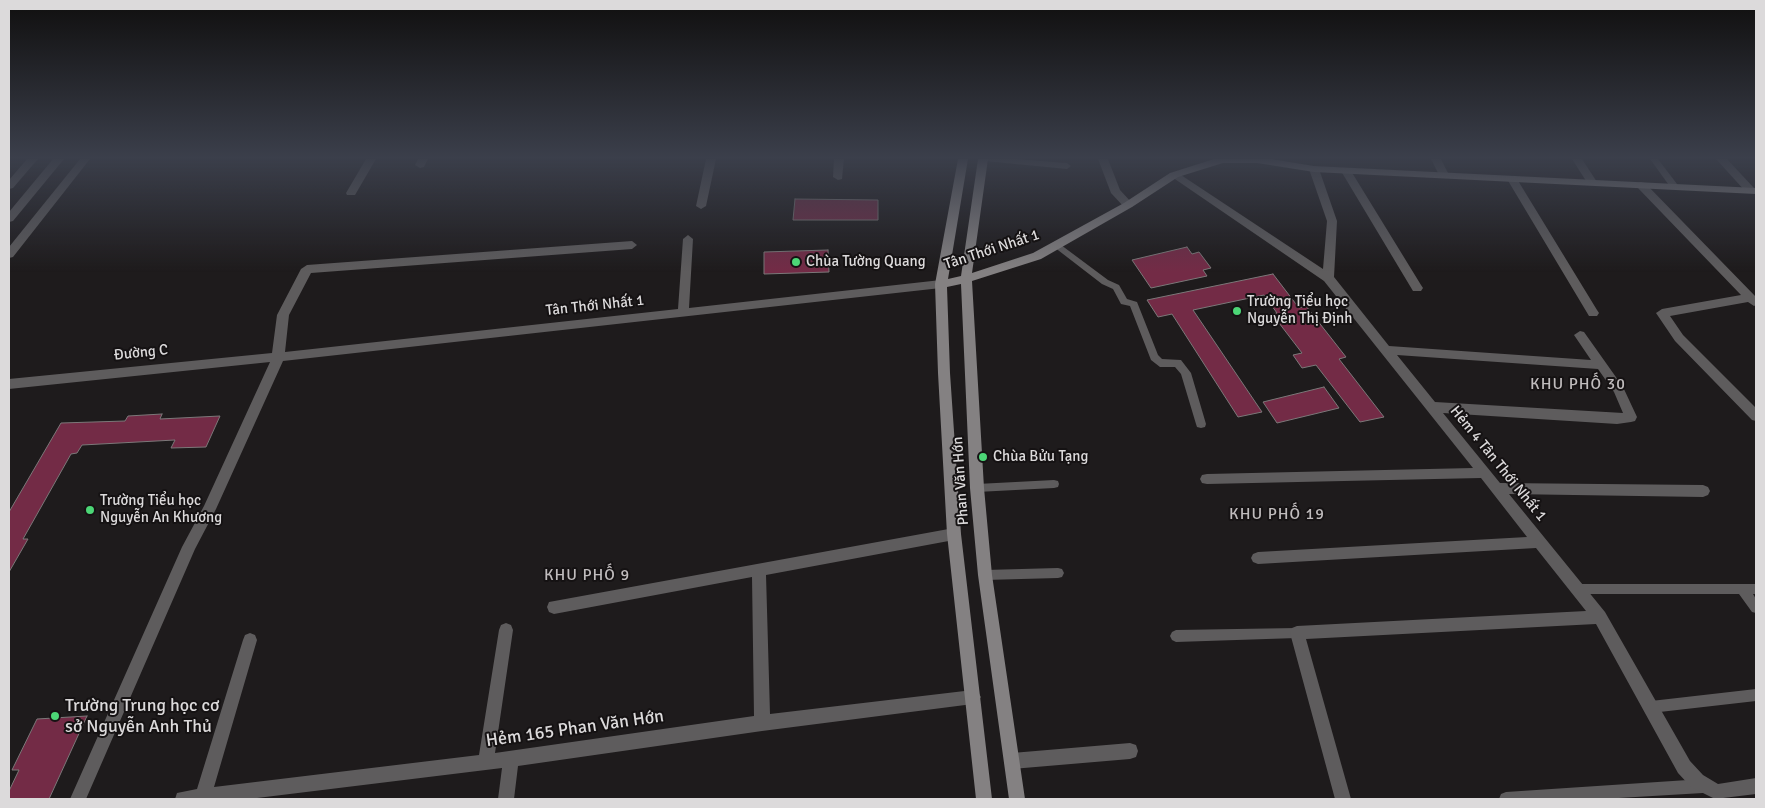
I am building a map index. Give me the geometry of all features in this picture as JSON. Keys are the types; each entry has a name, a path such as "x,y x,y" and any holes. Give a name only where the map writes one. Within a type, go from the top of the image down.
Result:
{"main road":[{"name":"Phan Văn Hớn","path":"956,197 941,284 944,373 954,534 984,799"},
{"name":"Phan Văn Hớn","path":"978,197 966,279 977,488 985,575 1017,799"},
{"name":"Tân Thới Nhất 1","path":"941,284 966,279 1037,256 1141,197"}],"street":[{"path":"9,219 28,197"},
{"path":"9,254 55,197"},
{"path":"701,206 703,197"},
{"path":"1120,197 1128,205"},
{"name":"Hẻm 4 Tân Thới Nhất 1","path":"1206,197 1328,278 1600,617 1684,767 1704,786"},
{"path":"1324,197 1332,221 1328,278"},
{"path":"1362,197 1417,288"},
{"path":"1523,197 1593,313"},
{"path":"1653,197 1753,301"},
{"path":"683,313 688,240"},
{"path":"78,799 189,547 209,510 278,358 283,315 307,269 632,246"},
{"name":"Tân Thới Nhất 1","path":"278,358 941,284"},
{"path":"1753,301 1662,314 1679,338 1756,416"},
{"path":"1431,407 1617,420 1631,417 1619,390 1580,335"},
{"path":"1385,350 1601,365"},
{"name":"Đường C","path":"9,384 225,361 278,358"},
{"path":"1207,479 1484,472"},
{"path":"1496,488 1703,491"},
{"path":"554,607 954,534"},
{"path":"1258,558 1539,542"},
{"path":"759,569 762,723"},
{"path":"1343,799 1297,634 1600,617"},
{"path":"486,762 506,630"},
{"path":"203,797 250,640"},
{"name":"Hẻm 165 Phan Văn Hớn","path":"183,799 486,762 762,723 973,697"},
{"path":"1012,760 1130,751"},
{"path":"506,799 511,758"},
{"path":"1704,786 1717,792 1756,786"}],"lane":[{"path":"1057,245 1105,282 1116,286 1124,302 1134,304 1154,357 1160,363 1178,363 1186,373 1201,424"},
{"path":"977,488 1054,484"},
{"path":"985,575 1058,573"},
{"path":"1577,589 1756,589"},
{"path":"1742,589 1756,608"},
{"path":"1176,636 1297,634"},
{"path":"1651,707 1756,695"},
{"path":"1506,799 1704,786"}],"building":[{"path":"795,199 878,200 878,220 793,220"},
{"path":"1187,247 1192,254 1199,252 1211,268 1203,270 1207,276 1151,288 1132,260"},
{"name":"Chùa Tường Quang","path":"828,250 829,272 764,274 764,252"},
{"path":"1273,274 1299,308 1306,306 1346,357 1339,359 1384,417 1360,422 1316,365 1302,368 1293,355 1302,353 1279,323 1272,325 1265,315 1277,313 1264,295 1193,310 1262,412 1238,417 1172,314 1158,317 1147,300"},
{"path":"1324,387 1339,408 1277,423 1263,402"},
{"path":"162,414 160,419 220,416 206,447 171,448 175,440 82,445 77,453 71,454 23,539 28,539 9,572 9,512 61,423 125,421 128,416"},
{"path":"87,716 49,799 9,799 9,791 19,770 12,770 37,719"}],"place":[{"name":"Chùa Tường Quang","path":"796,262"},
{"name":"Trường Tiểu học Nguyễn Thị Định","path":"1237,311"},
{"name":"Chùa Bửu Tạng","path":"983,457"},
{"name":"Trường Tiểu học Nguyễn An Khương","path":"90,510"},
{"name":"Trường Trung học cơ sở Nguyễn Anh Thủ","path":"55,716"}],"district":[{"name":"KHU PHỐ 30","path":"1578,385"},
{"name":"KHU PHỐ 19","path":"1277,515"},
{"name":"KHU PHỐ 9","path":"587,576"}]}
